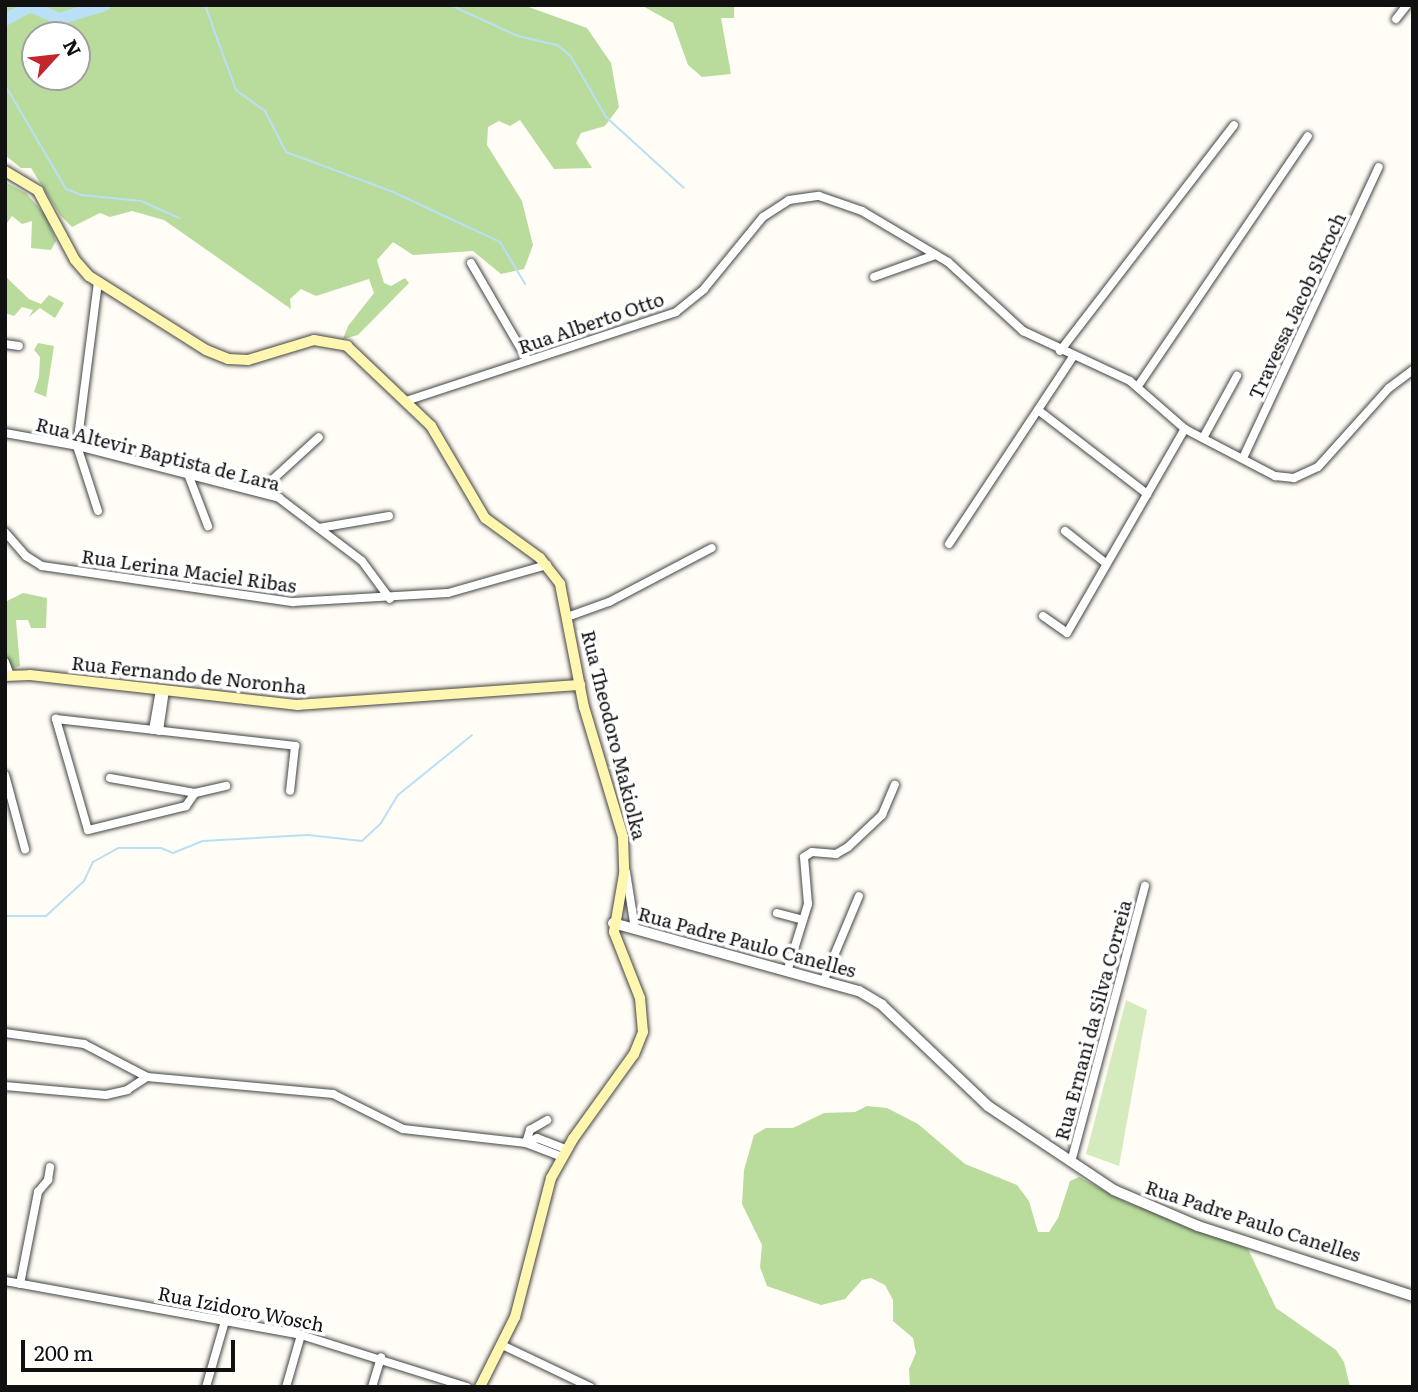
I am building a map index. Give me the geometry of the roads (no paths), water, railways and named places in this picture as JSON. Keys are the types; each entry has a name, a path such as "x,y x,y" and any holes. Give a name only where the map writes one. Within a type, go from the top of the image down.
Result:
{"main road":[{"name":"Rua Theodoro Makiolka","path":"5,171 38,191 75,260 98,283 228,359 257,359 314,341 339,342 406,401 436,433 479,511 547,565 560,584 580,685 621,829 625,863 613,923 619,950 640,998 643,1032 634,1054 564,1153 541,1207 518,1306 481,1387"},
{"name":"Rua Fernando de Noronha","path":"7,676 313,706 580,685"}],"street":[{"path":"1396,19 1407,5"},
{"path":"1060,351 1234,125"},
{"path":"1138,386 1308,136"},
{"name":"Travessa Jacob Skroch","path":"1243,458 1379,167"},
{"name":"Rua Alberto Otto","path":"406,401 685,307 763,217 798,198 840,200 935,255 964,275 1013,324 1060,351 1138,386 1185,429 1284,478 1310,472 1389,388 1413,370"},
{"path":"874,276 935,255"},
{"path":"471,263 528,361"},
{"path":"98,283 77,446 98,511"},
{"path":"5,344 19,346"},
{"path":"949,544 1073,356"},
{"path":"1203,438 1237,376"},
{"path":"1038,410 1147,494"},
{"path":"1043,616 1067,633 1185,429"},
{"name":"Rua Altevir Baptista de Lara","path":"5,433 77,446 279,498 362,561 390,599"},
{"path":"259,492 319,437"},
{"path":"188,474 208,526"},
{"path":"319,528 389,516"},
{"path":"1065,531 1107,564"},
{"name":"Rua Lerina Maciel Ribas","path":"5,532 30,561 42,566 264,600 390,599 466,590 547,565"},
{"path":"567,617 609,602 712,548"},
{"path":"5,662 7,676"},
{"path":"156,730 162,690"},
{"path":"195,793 186,806 88,830 56,719 295,746 290,790"},
{"path":"5,775 25,849"},
{"path":"110,778 195,793 226,786"},
{"path":"787,972 808,897 804,857 812,852 836,854 848,847 881,815 895,785"},
{"path":"625,863 635,929"},
{"name":"Rua Ernani da Silva Correia","path":"1071,1162 1145,886"},
{"path":"823,982 859,896"},
{"path":"777,913 803,920"},
{"name":"Rua Padre Paulo Canelles","path":"613,923 874,999 978,1098 1114,1190 1162,1213 1412,1297"},
{"path":"5,1033 83,1044 147,1077 324,1092 355,1102 403,1129 526,1143 537,1138 564,1153"},
{"path":"5,1086 106,1096 127,1090 147,1077"},
{"path":"526,1143 530,1130 547,1120"},
{"path":"20,1284 38,1192 48,1180 50,1167"},
{"name":"Rua Izidoro Wosch","path":"5,1281 301,1335 382,1357 467,1387"},
{"path":"206,1387 225,1321"},
{"path":"286,1387 301,1335"},
{"path":"502,1345 590,1387"},
{"path":"373,1387 382,1357"}],"waterway":[{"path":"5,20 30,6 59,19 105,5"},
{"path":"205,5 236,90 265,111 286,152 393,192 500,242 525,284"},
{"path":"450,5 518,36 557,45 570,55 606,117 684,188"},
{"path":"5,85 66,189 82,195 141,201 179,218"},
{"path":"5,916 46,916 84,881 93,862 118,848 161,848 173,853 203,841 308,835 362,841 381,823 398,795 472,735"}]}
